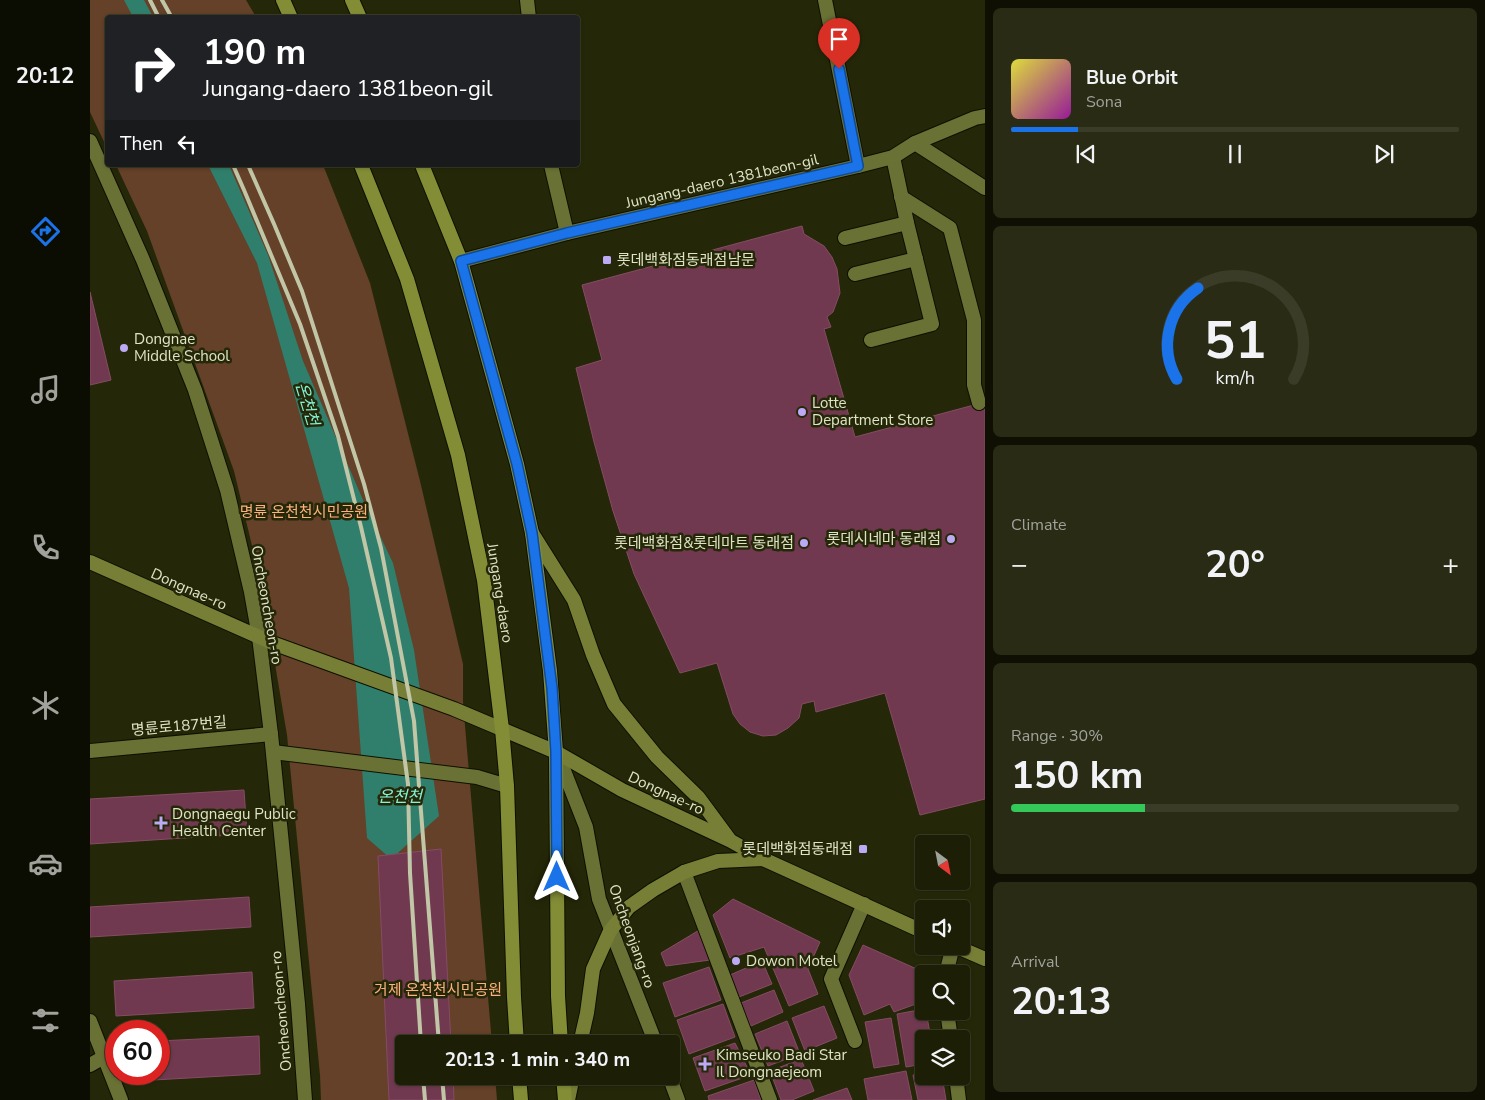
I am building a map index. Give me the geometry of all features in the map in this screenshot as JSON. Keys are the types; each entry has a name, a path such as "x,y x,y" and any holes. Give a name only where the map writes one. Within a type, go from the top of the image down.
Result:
{"main road":[{"path":"283,0 290,15"},
{"path":"352,0 359,15"},
{"name":"Jungang-daero","path":"362,167 407,279 458,455 484,580 507,786 516,1035"},
{"path":"423,167 461,261 517,464 532,533 550,671 556,752 558,996 560,1035"},
{"path":"532,533 574,600 593,655 614,704 657,757 698,797 731,842"},
{"name":"Dongnae-ro","path":"90,562 275,644 454,709 556,752 622,790 763,859 915,928"},
{"path":"582,1035 588,1013 593,969 610,931 629,907 684,872 718,861 763,859"},
{"path":"970,953 985,959"},
{"path":"520,1085 521,1100"},
{"path":"564,1085 566,1100"},
{"path":"566,1100 570,1085"}],"street":[{"path":"527,0 529,15"},
{"path":"825,0 858,166"},
{"name":"Jungang-daero 1381beon-gil","path":"461,261 567,233 892,157 915,143 975,118 985,116"},
{"name":"Oncheoncheon-ro","path":"90,141 144,260 195,390 227,490 251,592 259,637 273,752 298,1004 305,1100"},
{"path":"915,143 985,188"},
{"path":"871,340 932,324 892,157"},
{"path":"550,167 567,233"},
{"path":"901,196 950,228 974,320 974,385 979,403"},
{"path":"844,238 907,223"},
{"path":"855,274 916,259"},
{"name":"명륜로187번길","path":"90,751 271,734"},
{"path":"273,752 477,777 507,786"},
{"name":"Oncheonjang-ro","path":"556,752 586,827 599,899 652,1035"},
{"path":"684,872 770,1100"},
{"path":"855,1041 831,979 864,904"},
{"path":"90,1020 121,1100"},
{"path":"90,1065 104,1057"},
{"path":"672,1085 678,1100"},
{"path":"957,1085 959,1100"}],"green space":[{"path":"90,0 246,0 255,15 105,15 105,144 90,112"},
{"path":"117,167 324,167 370,283 420,481 463,664 463,702 491,1035 395,1035 395,1085 496,1085 497,1100 321,1100 287,735 262,587 234,471 147,231"}],"water":[{"path":"124,0 144,0 152,15 132,15"},
{"name":"온천천","path":"209,167 230,167 268,255 303,361 363,500 393,563 414,650 439,816 391,859 367,838 349,588 257,263"}],"building":[{"name":"롯데백화점&롯데마트 동래점","path":"802,226 804,234 824,246 832,257 837,269 840,293 833,312 827,317 831,327 824,329 855,437 985,402 985,799 920,815 885,693 816,712 814,701 802,704 799,718 788,728 776,735 763,736 750,732 740,724 733,714 717,663 680,673 634,574 613,511 576,368 602,360 582,285"},
{"path":"90,292 111,380 90,385"},
{"path":"244,790 247,834 90,844 90,799"},
{"path":"441,849 451,1035 395,1035 395,1085 453,1085 454,1100 389,1100 378,856"},
{"path":"249,897 251,927 90,937 90,907"},
{"path":"733,899 820,942 808,969 818,994 789,1006 764,947 730,958 713,915"},
{"path":"701,929 710,960 666,966 661,953"},
{"path":"863,945 915,968 915,1004 894,1012 890,1004 864,1015 849,975"},
{"path":"762,961 772,984 739,997 730,975"},
{"path":"709,967 721,1000 675,1017 663,983"},
{"path":"252,972 254,1008 116,1016 114,981"},
{"path":"774,990 783,1012 751,1026 741,1003"},
{"path":"723,1004 735,1037 689,1054 677,1020"},
{"path":"824,1006 837,1038 805,1051 792,1018"},
{"path":"915,1011 915,1020 928,1020 929,1030 915,1030 915,1066 906,1067 897,1014"},
{"path":"891,1018 899,1064 874,1068 865,1022"},
{"path":"787,1021 800,1054 768,1066 755,1034"},
{"path":"259,1036 260,1074 170,1079 170,1040"},
{"path":"735,1043 751,1075 705,1091 693,1058"},
{"path":"801,1059 814,1091 792,1100 781,1100 770,1071"},
{"path":"906,1071 912,1100 868,1100 864,1079"},
{"path":"754,1080 761,1100 709,1100 708,1096"},
{"path":"915,1085 944,1085 946,1100 918,1100"},
{"path":"847,1088 852,1100 813,1100"}],"railway":[{"path":"150,0 158,15"},
{"path":"162,0 170,15"},
{"path":"234,167 300,324 338,436 391,658 408,784 410,873 420,1035"},
{"path":"249,167 302,291 364,484 381,548 414,721 438,1035"},
{"path":"424,1085 425,1100"},
{"path":"443,1085 444,1100"}],"place":[{"name":"롯데백화점동래점남문","path":"607,260"},
{"name":"Dongnae Middle School","path":"124,348"},
{"name":"Lotte Department Store","path":"802,412"},
{"name":"롯데시네마 동래점","path":"951,539"},
{"name":"롯데백화점&롯데마트 동래점","path":"804,543"},
{"name":"Dongnaegu Public Health Center","path":"161,823"},
{"name":"롯데백화점동래점","path":"863,849"},
{"name":"Dowon Motel","path":"736,961"},
{"name":"Kimseuko Badi Star Il Dongnaejeom","path":"705,1064"}],"route":[{"path":"557,877 556,752 552,688 532,533 517,464 461,261 567,233 858,166 839,69"}],"park label":[{"name":"명륜 온천천시민공원","path":"304,512"},
{"name":"거제 온천천시민공원","path":"438,990"}]}
